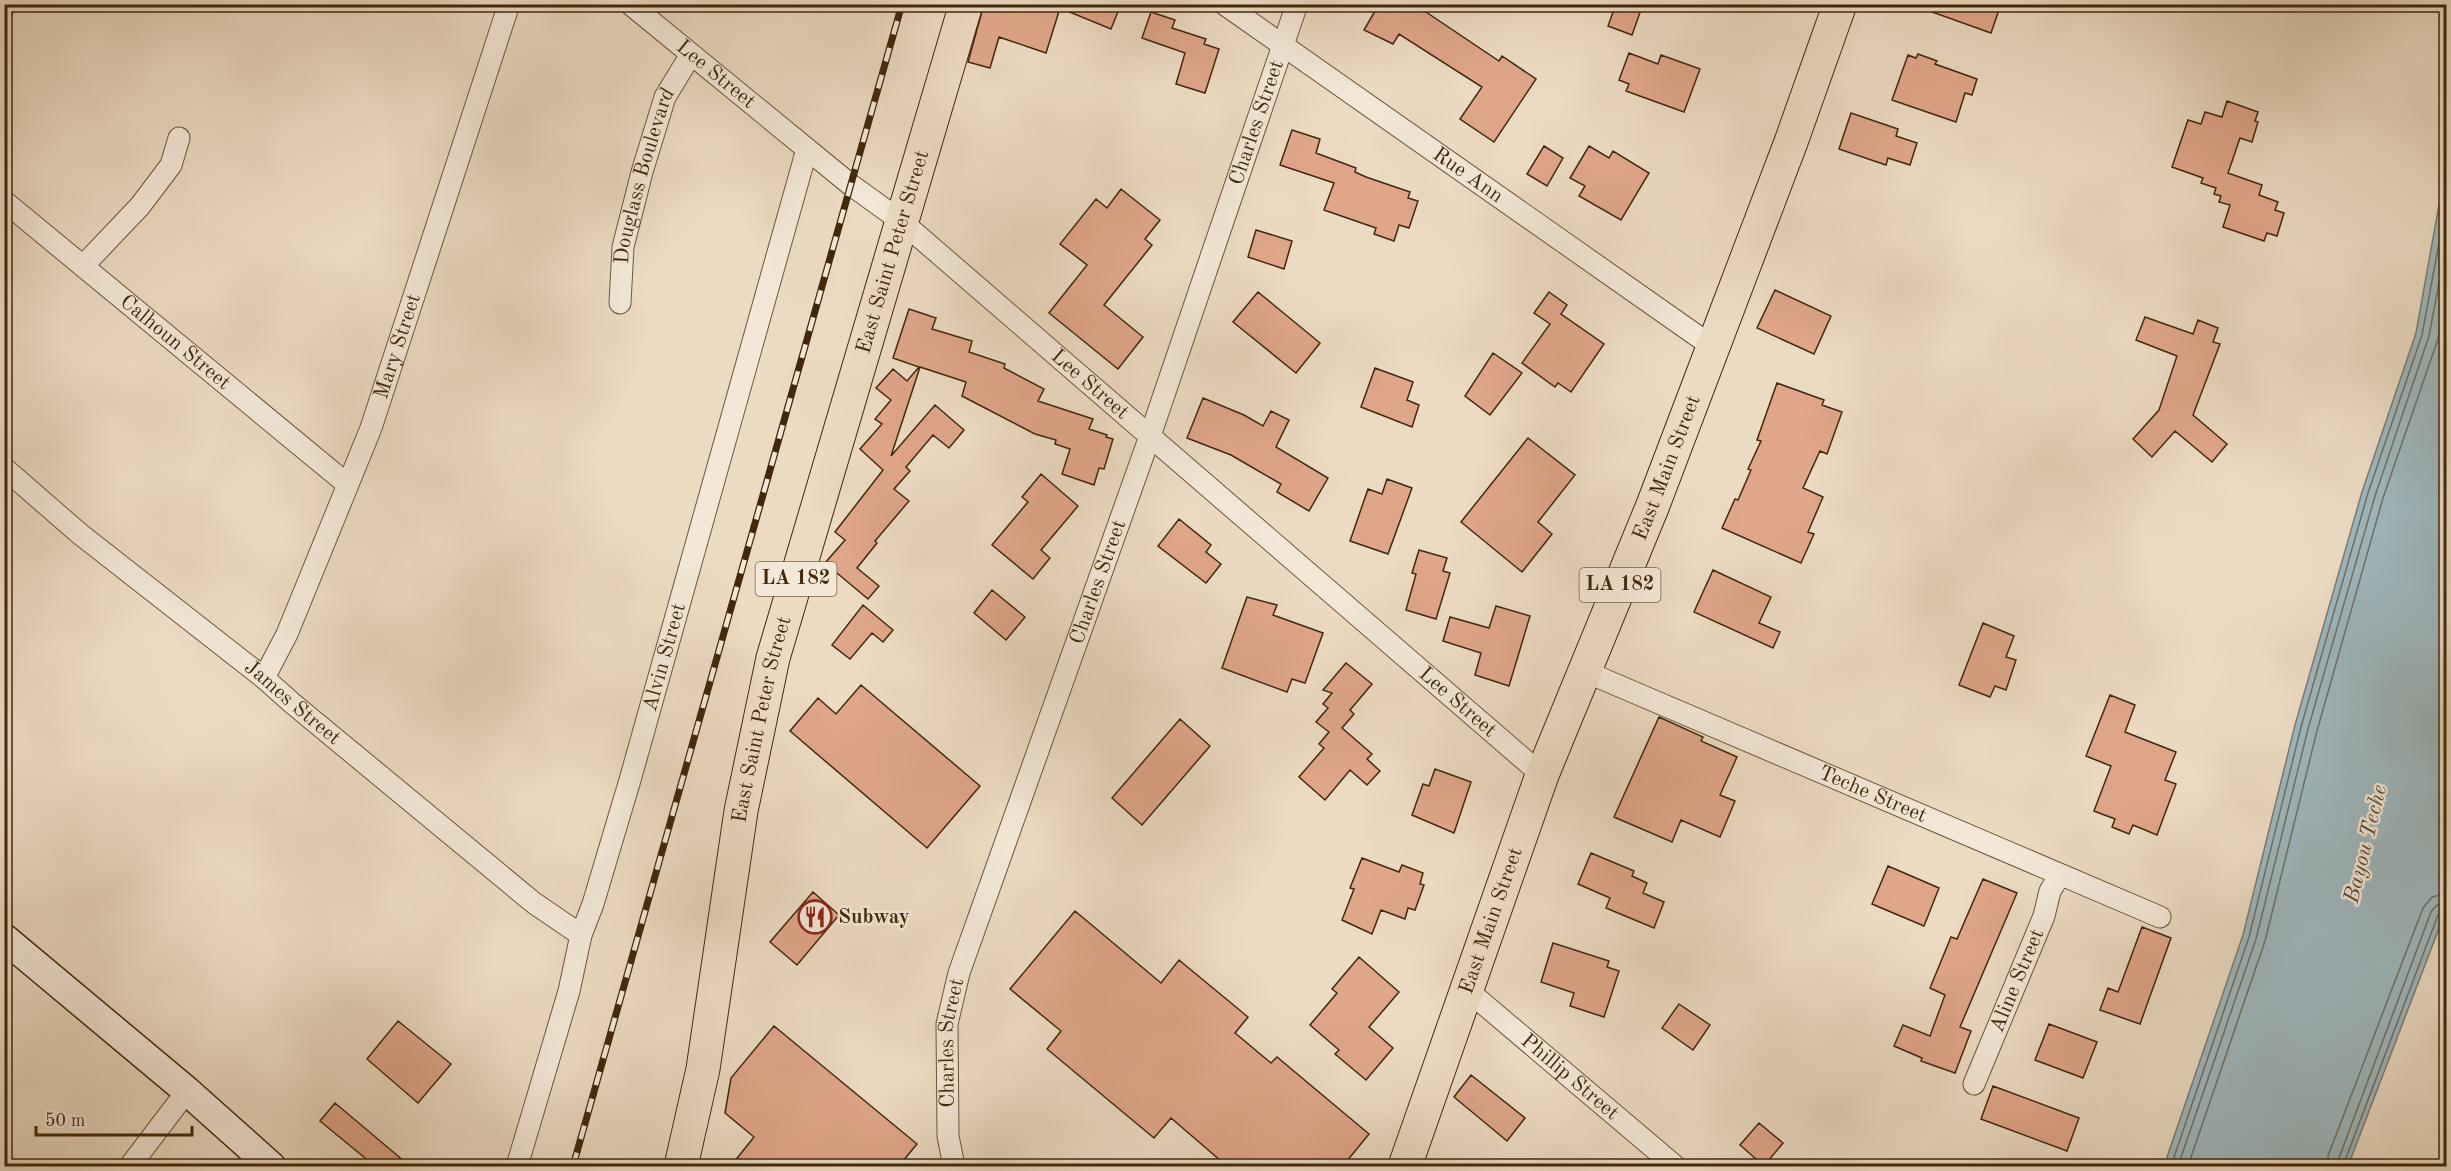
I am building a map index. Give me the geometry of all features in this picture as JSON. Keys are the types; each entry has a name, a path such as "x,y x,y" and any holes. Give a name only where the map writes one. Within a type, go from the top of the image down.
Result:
{"main road":[{"name":"East Saint Peter Street","path":"681,1167 703,1069 741,811 773,658 966,4"},
{"name":"East Main Street","path":"1405,1167 1542,775 1653,505 1840,4"},
{"path":"4,938 187,1091 271,1167"}],"street":[{"name":"Mary Street","path":"264,678 287,634 371,428 509,4"},
{"name":"Lee Street","path":"630,4 690,56 851,185 901,221 1542,775"},
{"name":"Rue Ann","path":"1224,4 1713,347"},
{"name":"Charles Street","path":"954,1167 948,1136 947,1024 958,974 1150,436 1297,4"},
{"name":"Douglass Boulevard","path":"620,303 623,247 642,172 665,97 690,56"},
{"path":"83,266 140,206 171,165 179,138"},
{"name":"Alvin Street","path":"517,1167 569,991 581,935 593,904 633,768 807,148"},
{"name":"Calhoun Street","path":"4,201 347,484"},
{"name":"James Street","path":"4,468 80,534 264,678 534,903 581,935"},
{"name":"Teche Street","path":"1584,671 2160,917"},
{"name":"Aline Street","path":"1974,1084 2044,916 2050,891 2060,875"},
{"name":"Phillip Street","path":"1466,989 1675,1167"},
{"path":"130,1167 187,1091"}],"water":[{"name":"Bayou Teche","path":"2446,166 2446,910 2348,1166 2164,1166 2243,935 2295,725 2362,492 2416,333"}],"building":[{"path":"984,4 1121,4 1111,29 1060,8 1046,53 999,37 990,68 968,62"},
{"path":"1390,4 1414,4 1499,61 1502,56 1536,79 1494,142 1460,119 1482,87 1399,34 1393,44 1364,30 1378,6 1387,11"},
{"path":"1616,4 1643,4 1632,35 1608,26"},
{"path":"1918,4 2001,4 1991,33 1918,7"},
{"path":"1151,12 1175,20 1172,28 1206,39 1204,44 1219,49 1205,93 1176,84 1185,53 1142,38"},
{"path":"1629,53 1658,64 1661,55 1700,69 1684,112 1626,91 1629,84 1619,80"},
{"path":"1918,54 1937,61 1935,64 1977,79 1972,95 1965,93 1956,122 1892,100 1908,55 1916,58"},
{"path":"2227,101 2258,112 2255,121 2258,122 2252,142 2240,138 2228,173 2262,185 2259,195 2278,202 2275,210 2284,213 2277,236 2267,233 2264,241 2223,227 2230,205 2219,202 2221,196 2214,194 2216,188 2201,183 2203,178 2172,167 2188,120 2201,124 2205,112 2222,117"},
{"path":"1851,113 1898,129 1896,136 1917,143 1910,165 1888,158 1886,165 1839,149"},
{"path":"1292,130 1320,139 1316,153 1356,168 1355,172 1366,177 1410,192 1408,198 1418,201 1409,228 1399,225 1394,241 1374,234 1376,228 1324,210 1334,183 1280,165"},
{"path":"1544,146 1563,158 1547,186 1527,174"},
{"path":"1589,146 1609,158 1613,151 1649,173 1621,220 1579,196 1585,186 1570,178"},
{"path":"1121,189 1160,220 1145,239 1152,245 1104,305 1143,337 1118,369 1049,313 1087,265 1060,244 1096,199 1107,208"},
{"path":"1256,230 1292,241 1284,269 1248,257"},
{"path":"1775,290 1831,316 1814,354 1757,328"},
{"path":"1258,292 1320,343 1296,373 1233,322"},
{"path":"1549,292 1567,305 1561,314 1604,344 1571,392 1558,383 1555,387 1522,363 1550,324 1534,313"},
{"path":"909,309 936,318 932,329 972,341 969,352 1005,364 1004,368 1044,389 1038,401 1093,419 1089,429 1113,439 1104,469 1099,468 1094,485 1062,474 1070,449 1055,444 1056,440 1035,434 962,396 966,382 920,367 891,456 935,405 964,430 949,448 933,435 906,467 910,471 894,489 909,501 875,541 877,543 857,568 879,586 868,599 825,563 845,540 835,532 883,470 860,449 882,424 875,419 891,400 876,388 893,369 907,381 919,367 893,358"},
{"path":"2145,317 2193,334 2198,320 2218,328 2213,342 2220,344 2193,415 2227,444 2212,462 2175,431 2152,457 2133,439 2159,410 2177,356 2136,340"},
{"path":"1493,353 1522,373 1490,415 1465,396"},
{"path":"1375,368 1413,382 1407,400 1419,405 1412,427 1361,407"},
{"path":"1777,383 1824,400 1822,405 1842,412 1827,454 1820,451 1803,488 1823,497 1808,532 1814,534 1801,563 1722,528 1751,470 1748,469 1761,441 1757,440"},
{"path":"1203,398 1244,415 1263,426 1271,411 1289,420 1276,447 1328,478 1309,511 1277,492 1281,484 1231,455 1187,438"},
{"path":"1528,438 1575,475 1538,522 1552,534 1522,572 1461,522"},
{"path":"1041,474 1078,506 1041,550 1050,558 1033,579 992,545 1028,502 1022,497"},
{"path":"1387,479 1412,488 1388,554 1350,541 1368,489 1382,494"},
{"path":"1179,519 1211,545 1206,552 1221,564 1206,583 1158,546"},
{"path":"1419,550 1447,558 1443,571 1450,573 1436,619 1406,610 1416,574 1412,573"},
{"path":"1713,570 1771,597 1759,623 1780,632 1773,648 1694,612"},
{"path":"992,590 1025,617 1006,640 974,613"},
{"path":"1247,597 1277,605 1273,615 1323,633 1305,683 1292,679 1287,692 1222,668"},
{"path":"863,605 893,630 883,642 872,633 850,659 832,645"},
{"path":"1496,606 1530,616 1509,686 1475,675 1481,653 1443,641 1450,617 1489,628"},
{"path":"1983,623 2014,636 2006,657 2016,660 2006,690 1995,686 1990,697 1959,685"},
{"path":"1346,663 1372,684 1350,710 1354,714 1342,728 1372,754 1367,759 1380,771 1367,785 1350,770 1325,800 1299,777 1324,748 1319,744 1329,732 1316,722 1328,708 1323,704 1332,693 1323,690"},
{"path":"861,685 980,786 927,848 790,731 818,698 836,714"},
{"path":"2110,695 2135,705 2125,732 2176,752 2165,780 2176,784 2157,835 2133,825 2129,834 2112,827 2115,819 2094,811 2111,766 2086,756"},
{"path":"1659,717 1703,737 1701,741 1737,757 1720,795 1735,801 1720,837 1681,820 1672,842 1614,817"},
{"path":"1180,719 1210,746 1142,825 1112,798"},
{"path":"1435,769 1471,782 1454,833 1412,815 1423,784 1429,786"},
{"path":"1591,853 1634,871 1632,876 1647,883 1643,893 1664,902 1654,928 1606,908 1610,898 1578,884"},
{"path":"1362,858 1399,872 1402,865 1423,873 1420,884 1424,885 1415,910 1408,908 1405,919 1381,910 1372,934 1342,920 1354,889 1350,888"},
{"path":"1888,866 1939,888 1924,926 1872,904"},
{"path":"1983,879 2017,893 1960,1027 1971,1031 1955,1073 1921,1061 1922,1058 1894,1046 1903,1025 1930,1036 1945,995 1930,988 1951,937 1957,939"},
{"path":"813,892 839,915 797,965 770,942"},
{"path":"1075,911 1161,983 1179,960 1248,1017 1235,1033 1271,1063 1277,1057 1369,1134 1342,1167 1228,1167 1171,1118 1154,1138 1047,1049 1061,1031 1010,989"},
{"path":"2142,927 2171,938 2140,1024 2100,1010 2108,988 2118,992"},
{"path":"1553,943 1609,961 1607,967 1619,971 1604,1017 1570,1006 1574,993 1541,982"},
{"path":"1359,957 1399,992 1369,1027 1393,1048 1366,1080 1335,1054 1339,1050 1310,1025 1337,993 1332,989"},
{"path":"1679,1004 1710,1025 1693,1050 1662,1028"},
{"path":"398,1021 451,1064 418,1103 367,1059"},
{"path":"2049,1024 2097,1042 2083,1078 2035,1060"},
{"path":"774,1026 917,1144 898,1167 730,1167 754,1137 725,1113 731,1078"},
{"path":"1471,1075 1525,1118 1507,1141 1454,1097"},
{"path":"1993,1086 2079,1118 2067,1151 1981,1119"},
{"path":"335,1103 411,1167 376,1167 320,1121"},
{"path":"1759,1123 1783,1143 1764,1166 1740,1145"}],"railway":[{"path":"573,1166 902,4"}],"place":[{"name":"Subway","path":"815,917"}]}
